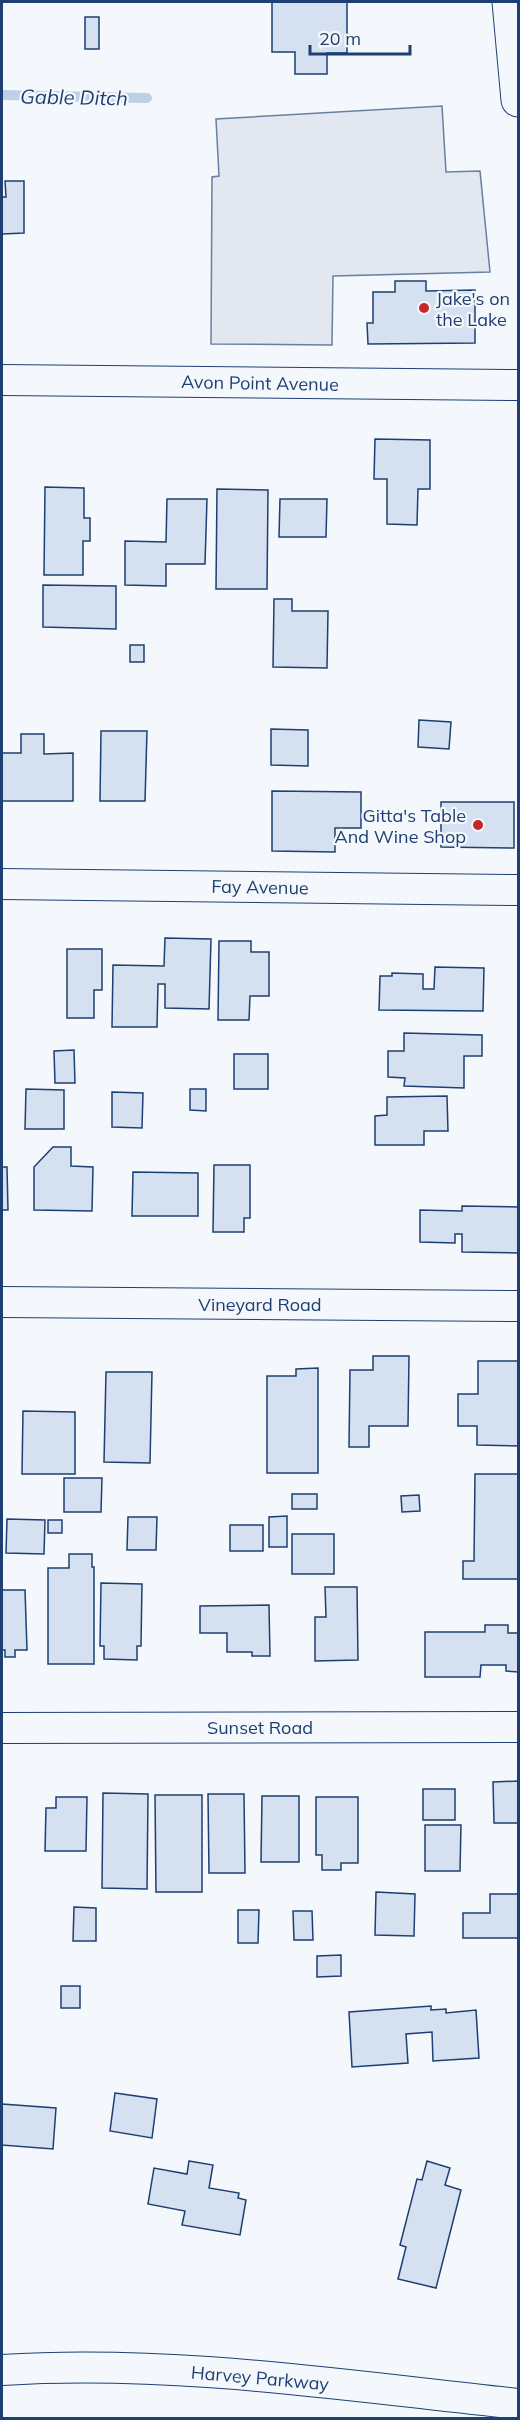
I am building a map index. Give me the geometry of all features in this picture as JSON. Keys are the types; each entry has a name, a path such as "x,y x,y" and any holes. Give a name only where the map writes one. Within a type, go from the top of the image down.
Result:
{"main road":[{"path":"509,2 519,100"}],"street":[{"name":"Avon Point Avenue","path":"2,380 519,385"},
{"name":"Fay Avenue","path":"2,884 519,890"},
{"name":"Vineyard Road","path":"2,1302 519,1306"},
{"name":"Sunset Road","path":"2,1728 519,1727"},
{"name":"Harvey Parkway","path":"2,2370 115,2367 227,2373 519,2404"}],"shaded area":[{"path":"442,106 446,172 480,171 490,272 333,276 332,345 211,344 212,177 219,176 216,119"}],"building":[{"path":"272,2 347,2 347,53 327,53 327,74 295,74 295,52 272,52"},
{"path":"85,17 99,17 99,49 85,49"},
{"path":"5,181 24,181 24,233 2,234 2,197 6,197"},
{"name":"Jake's on the Lake","path":"395,281 426,281 426,291 475,290 475,343 368,344 367,323 373,323 373,292 395,292"},
{"path":"375,439 430,440 430,489 418,489 417,525 387,524 387,479 374,479"},
{"path":"45,487 84,488 84,518 90,518 90,541 83,541 83,575 44,575"},
{"path":"217,489 268,490 267,589 216,589"},
{"path":"167,499 207,499 205,564 166,564 166,586 125,585 125,541 166,542"},
{"path":"280,499 327,499 326,537 279,537"},
{"path":"43,585 116,586 116,629 43,627"},
{"path":"274,599 292,599 292,611 328,611 327,668 273,667"},
{"path":"130,645 144,645 144,662 130,662"},
{"path":"419,720 451,722 449,749 418,747"},
{"path":"271,729 308,730 308,766 271,765"},
{"path":"101,731 147,731 145,801 100,801"},
{"path":"21,734 44,734 44,754 73,753 73,801 2,801 2,753 21,753"},
{"path":"272,791 361,792 361,828 335,828 335,852 272,851"},
{"name":"Gitta's Table And Wine Shop","path":"441,802 514,802 514,848 441,847"},
{"path":"165,938 211,939 209,1009 165,1008 165,984 158,984 157,1027 112,1027 113,965 164,966"},
{"path":"219,941 251,941 251,952 269,952 269,996 250,996 249,1020 218,1020"},
{"path":"67,949 102,949 102,990 94,990 94,1018 67,1018"},
{"path":"435,967 484,968 483,1011 379,1010 380,976 392,976 392,973 423,974 423,989 434,989"},
{"path":"404,1033 482,1035 482,1056 464,1056 464,1088 404,1086 405,1078 388,1077 388,1051 404,1051"},
{"path":"74,1050 75,1083 55,1083 54,1051"},
{"path":"234,1054 268,1054 268,1089 234,1089"},
{"path":"26,1089 64,1090 64,1129 25,1129"},
{"path":"190,1089 206,1089 206,1111 190,1110"},
{"path":"112,1092 143,1093 142,1128 112,1127"},
{"path":"447,1096 448,1131 424,1131 424,1145 375,1145 375,1116 387,1115 387,1097"},
{"path":"53,1147 71,1147 71,1166 93,1167 92,1211 34,1210 34,1167"},
{"path":"214,1165 250,1165 250,1218 244,1218 244,1232 213,1232"},
{"path":"2,1167 7,1167 8,1210 2,1210"},
{"path":"133,1172 198,1173 198,1216 132,1216"},
{"path":"462,1206 518,1207 518,1253 462,1252 462,1234 455,1234 455,1243 420,1242 420,1210 462,1211"},
{"path":"373,1356 409,1356 408,1426 369,1426 369,1447 349,1447 350,1370 373,1370"},
{"path":"478,1361 518,1361 518,1446 477,1445 477,1426 458,1426 458,1394 478,1394"},
{"path":"318,1368 318,1473 267,1473 267,1376 296,1376 296,1369"},
{"path":"106,1372 152,1372 150,1463 104,1462"},
{"path":"23,1411 75,1412 75,1474 22,1474"},
{"path":"475,1474 518,1474 518,1579 463,1579 463,1561 474,1561"},
{"path":"64,1478 102,1478 101,1512 64,1512"},
{"path":"292,1494 317,1494 317,1509 292,1509"},
{"path":"419,1495 420,1511 402,1512 401,1496"},
{"path":"287,1516 287,1547 269,1547 269,1517"},
{"path":"128,1517 157,1517 156,1550 127,1550"},
{"path":"7,1519 45,1520 44,1554 6,1553"},
{"path":"48,1520 62,1520 62,1533 48,1533"},
{"path":"230,1525 263,1525 263,1551 230,1551"},
{"path":"292,1534 334,1534 334,1574 292,1574"},
{"path":"69,1554 92,1554 94,1664 48,1664 48,1568 69,1568"},
{"path":"101,1583 142,1584 141,1646 137,1646 137,1660 104,1659 104,1646 100,1646"},
{"path":"325,1587 357,1587 358,1660 315,1661 315,1617 326,1617"},
{"path":"2,1590 25,1590 27,1650 15,1650 15,1657 5,1657 5,1650 2,1650"},
{"path":"269,1605 270,1656 252,1656 252,1652 227,1652 227,1633 200,1633 200,1606"},
{"path":"485,1625 508,1625 508,1633 518,1633 518,1672 506,1671 506,1665 481,1665 480,1677 425,1677 425,1632 485,1632"},
{"path":"518,1781 518,1823 494,1823 493,1782"},
{"path":"423,1789 455,1789 455,1820 423,1820"},
{"path":"103,1793 148,1794 147,1889 102,1888"},
{"path":"208,1794 244,1794 245,1873 209,1873"},
{"path":"155,1795 202,1795 202,1892 156,1892"},
{"path":"262,1796 299,1796 299,1862 261,1862"},
{"path":"56,1797 87,1797 86,1851 45,1851 46,1808 56,1808"},
{"path":"316,1797 358,1797 358,1863 341,1863 341,1870 322,1870 322,1855 316,1855"},
{"path":"425,1825 461,1825 460,1871 425,1871"},
{"path":"376,1892 415,1894 414,1936 375,1935"},
{"path":"490,1894 518,1894 518,1938 463,1938 463,1913 490,1913"},
{"path":"74,1907 96,1908 96,1941 73,1941"},
{"path":"238,1910 259,1910 258,1943 238,1943"},
{"path":"293,1911 312,1911 313,1940 294,1940"},
{"path":"341,1955 341,1976 317,1977 317,1956"},
{"path":"61,1986 80,1986 80,2008 61,2008"},
{"path":"431,2006 431,2010 446,2009 446,2013 476,2010 479,2058 433,2061 432,2032 406,2034 408,2063 352,2067 349,2012"},
{"path":"115,2093 157,2099 152,2138 110,2131"},
{"path":"2,2104 56,2108 53,2149 2,2145"},
{"path":"189,2161 213,2165 209,2188 239,2193 238,2198 246,2200 240,2235 182,2225 185,2211 148,2204 154,2168 187,2174"},
{"path":"427,2161 450,2168 445,2185 461,2190 436,2288 398,2279 406,2247 400,2245 417,2179 422,2180"}],"waterway":[{"name":"Gable Ditch","path":"2,95 147,98"}],"place":[{"name":"Jake's on the Lake","path":"424,308"},
{"name":"Gitta's Table And Wine Shop","path":"478,825"}]}
